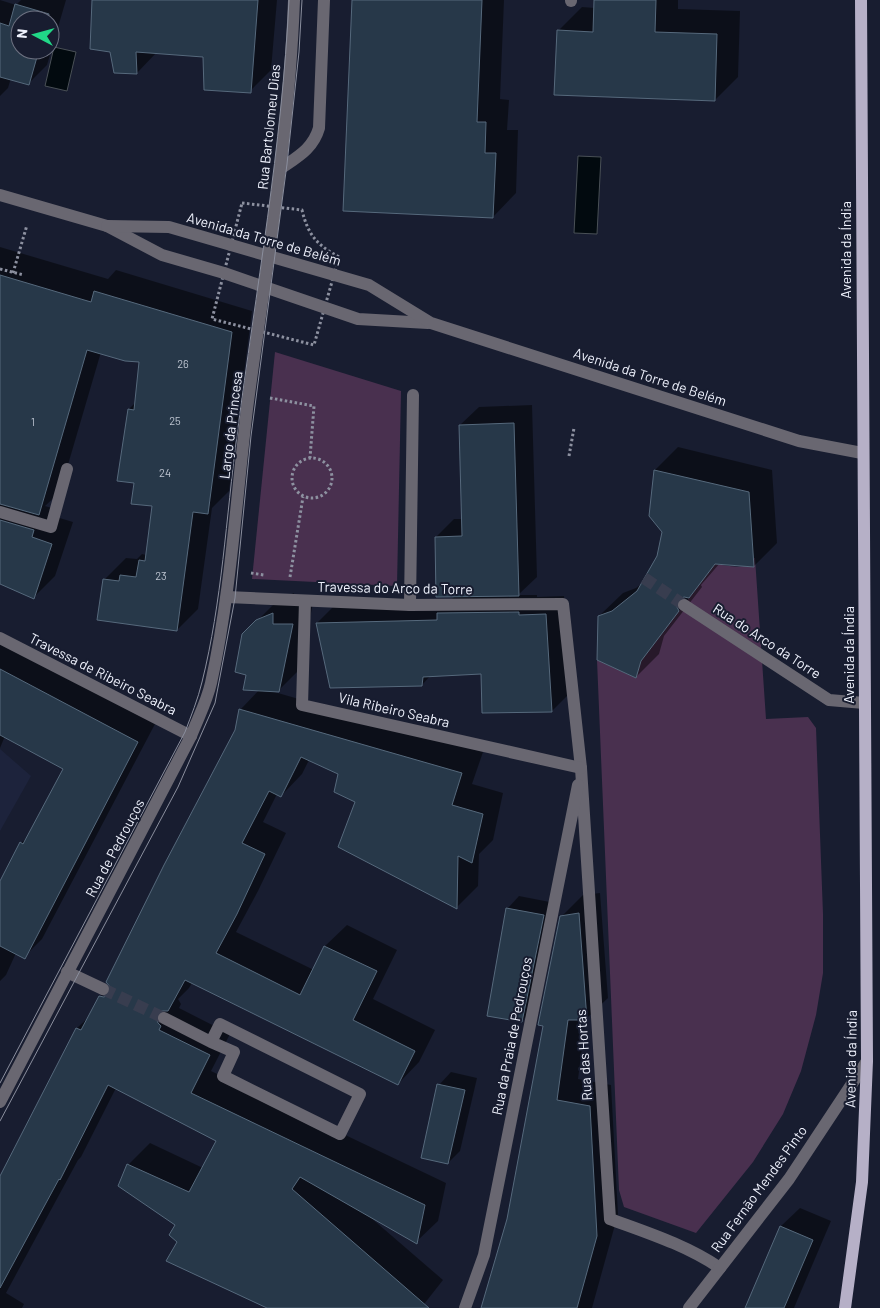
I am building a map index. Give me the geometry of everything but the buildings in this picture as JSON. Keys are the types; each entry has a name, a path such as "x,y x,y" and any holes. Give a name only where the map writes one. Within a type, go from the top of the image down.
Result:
{"main road":[{"name":"Avenida da Índia","path":"845,1308 862,1182 867,1061 862,453 861,0"}],"street":[{"name":"Rua Bartolomeu Dias","path":"269,256 292,52 294,0"},
{"path":"280,169 310,147 316,139 319,128 324,0"},
{"name":"Avenida da Torre de Belém","path":"0,195 107,226 162,255 265,287 358,320 431,323"},
{"name":"Avenida da Torre de Belém","path":"107,226 169,227 369,285 431,323 799,441 862,453"},
{"name":"Largo da Princesa","path":"227,597 250,394 269,256"},
{"path":"410,605 413,395"},
{"path":"0,512 51,527 67,469"},
{"name":"Travessa do Arco da Torre","path":"227,597 410,605 563,604 581,768"},
{"name":"Rua de Pedrouços","path":"0,1102 191,736 210,684 227,597"},
{"name":"Vila Ribeiro Seabra","path":"305,601 302,705 581,768"},
{"name":"Rua do Arco da Torre","path":"684,605 829,700 864,703"},
{"name":"Travessa de Ribeiro Seabra","path":"0,638 191,736"},
{"name":"Rua das Hortas","path":"581,768 610,1219 667,1240 720,1268"},
{"name":"Rua da Praia de Pedrouços","path":"465,1308 484,1255 581,768"},
{"path":"67,972 103,989"},
{"path":"164,1018 211,1042 234,1052 223,1076 340,1134 360,1094 220,1024 211,1042"},
{"name":"Rua Fernão Mendes Pinto","path":"689,1308 789,1179 867,1061"}],"path":[{"path":"13,272 33,204"},
{"path":"0,269 24,275"},
{"path":"250,394 314,406 310,458"},
{"path":"569,456 574,428"},
{"path":"316,458 327,464 332,476 330,488 321,496 303,497 294,489 291,477 295,466 299,462 316,458"},
{"path":"281,577 290,578 303,497"},
{"path":"229,570 272,576"}],"shaded area":[{"path":"60,48 76,52 67,91 45,86 51,60 60,60"},
{"path":"578,156 601,157 597,234 574,233"},
{"path":"275,352 401,391 397,586 252,579"},
{"path":"754,558 766,719 808,717 816,728 823,914 823,973 816,1015 801,1071 783,1114 753,1162 696,1233 624,1207 619,1190 597,660 636,678 641,661 715,564 742,566 747,565"},
{"path":"0,749 31,776 0,831"}],"tunnel":[{"path":"644,578 684,605"},
{"path":"103,989 164,1018"}],"tram line":[{"path":"0,1083 185,732 200,688 209,652 219,591 237,435 268,218 281,109 289,0"},
{"path":"0,1121 178,787 215,703 235,598 251,436 287,164 299,52 302,0"}]}
